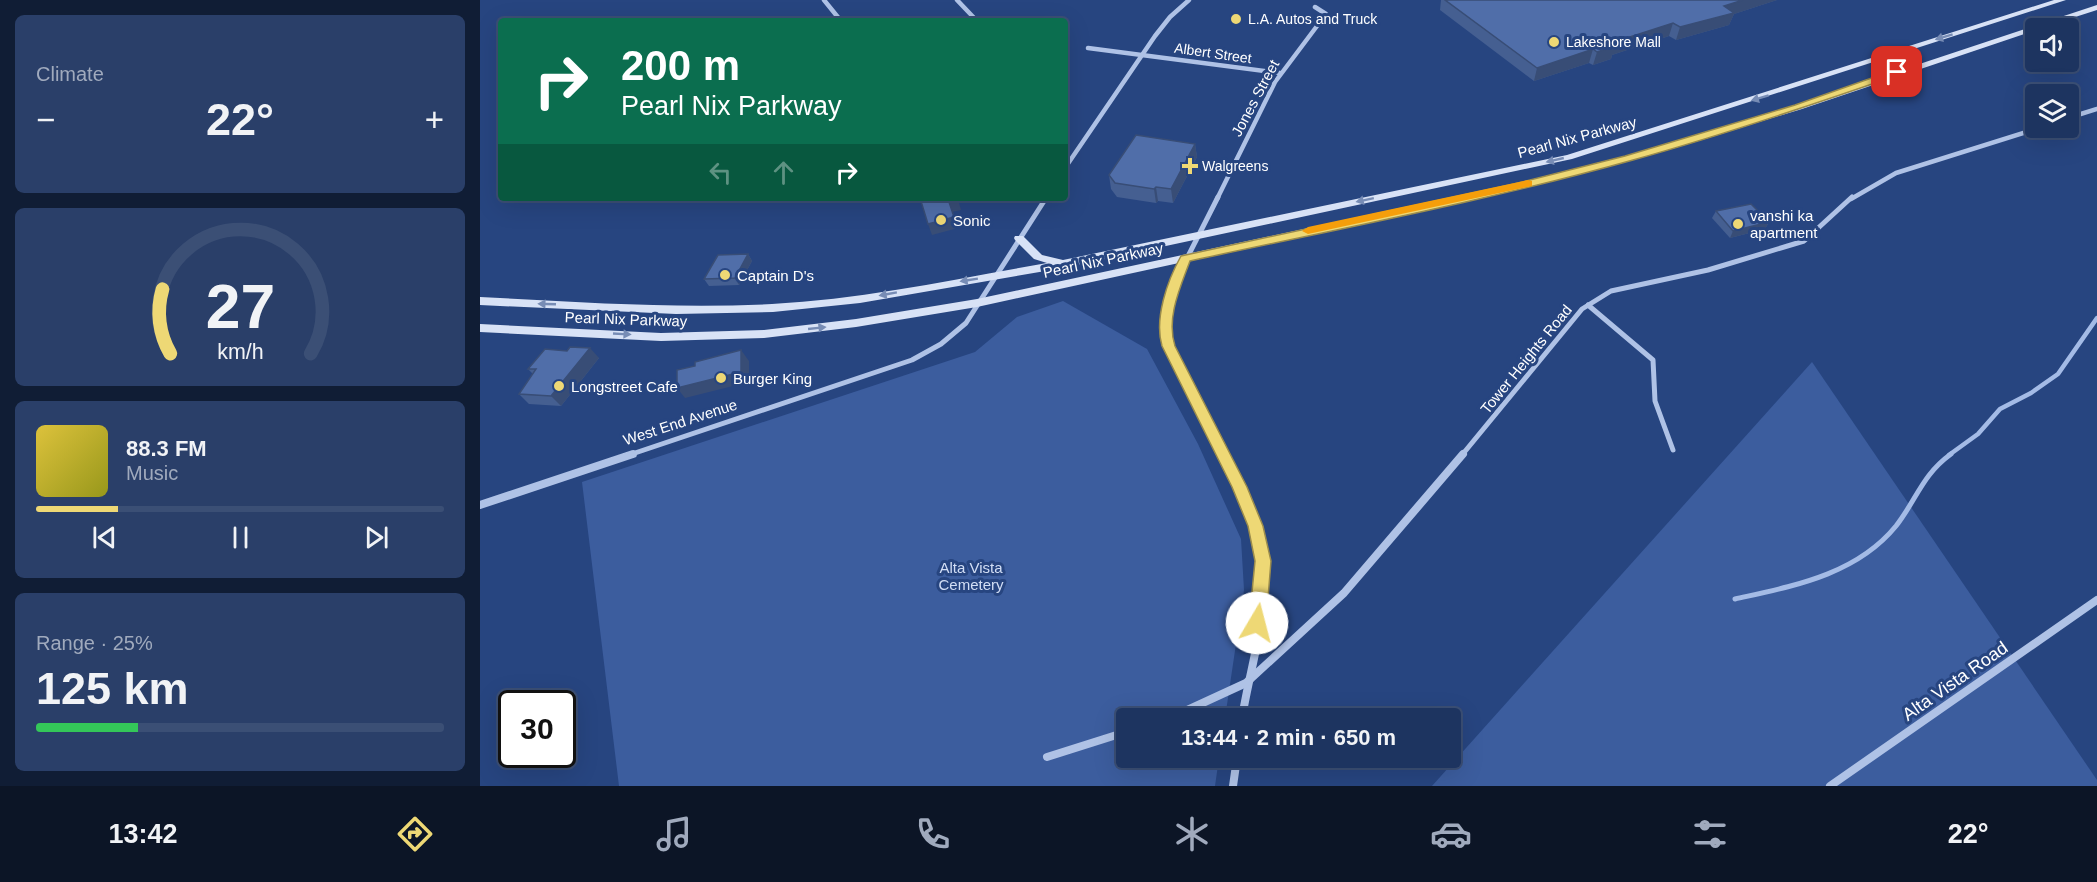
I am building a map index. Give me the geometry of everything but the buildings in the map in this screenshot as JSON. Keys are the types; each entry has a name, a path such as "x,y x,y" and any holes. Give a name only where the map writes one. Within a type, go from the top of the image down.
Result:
{"main road":[{"name":"Pearl Nix Parkway","path":"480,301 676,310 773,308 860,298 1063,264 1569,157 2062,0"},
{"name":"Pearl Nix Parkway","path":"480,328 661,337 764,334 856,324 978,303 1514,188 1629,158 1799,107 1918,65 2097,7"},
{"path":"1019,238 1038,257 1063,264"}],"street":[{"path":"825,0 839,18"},
{"path":"957,0 974,18"},
{"path":"1068,164 1170,17 1189,0"},
{"name":"Jones Street","path":"1243,708 1261,603 1263,561 1256,526 1239,487 1168,346 1164,332 1171,298 1185,258 1280,73 1326,14 1315,7"},
{"name":"Albert Street","path":"1088,48 1280,73"},
{"path":"2079,115 2097,109"},
{"name":"Tower Heights Road","path":"1192,708 1246,683 1344,593 1430,494 1582,309 1611,291 1708,270 1804,241 1855,195 1896,172 2025,132"},
{"name":"West End Avenue","path":"480,505 912,360 934,349 955,335 1044,201"},
{"path":"1588,305 1653,360 1655,401 1673,450"},
{"name":"Alta Vista Road","path":"1830,786 2097,600"},
{"path":"1047,756 1116,735"},
{"path":"1233,786 1236,768"}],"green space":[{"name":"Alta Vista Cemetery","path":"1063,301 1147,349 1198,444 1241,539 1244,590 1226,708 1116,708 1116,768 1218,768 1215,786 619,786 582,482 975,352 1017,317"},
{"path":"1812,362 2097,780 2097,786 1432,786 1448,768 1461,768 1461,754"}],"waterway":[{"path":"1949,455 1978,434 2000,409 2031,393 2058,374 2097,318"},
{"path":"1735,599 1822,576 1862,556 1880,543 1896,526 1926,479 1951,454"}],"slow traffic":[{"path":"1308,231 1528,184"}],"place":[{"name":"L.A. Autos and Truck","path":"1236,19"},
{"name":"Lakeshore Mall","path":"1554,42"},
{"name":"Walgreens","path":"1190,166"},
{"name":"Sonic","path":"941,220"},
{"name":"vanshi ka apartment","path":"1738,224"},
{"name":"Captain D's","path":"725,275"},
{"name":"Burger King","path":"721,378"},
{"name":"Longstreet Cafe","path":"559,386"}],"route":[{"path":"1257,623 1261,603 1263,561 1256,526 1223,454 1168,346 1164,332 1171,298 1185,258 1514,188 1629,158 1799,107 1897,72"}]}
